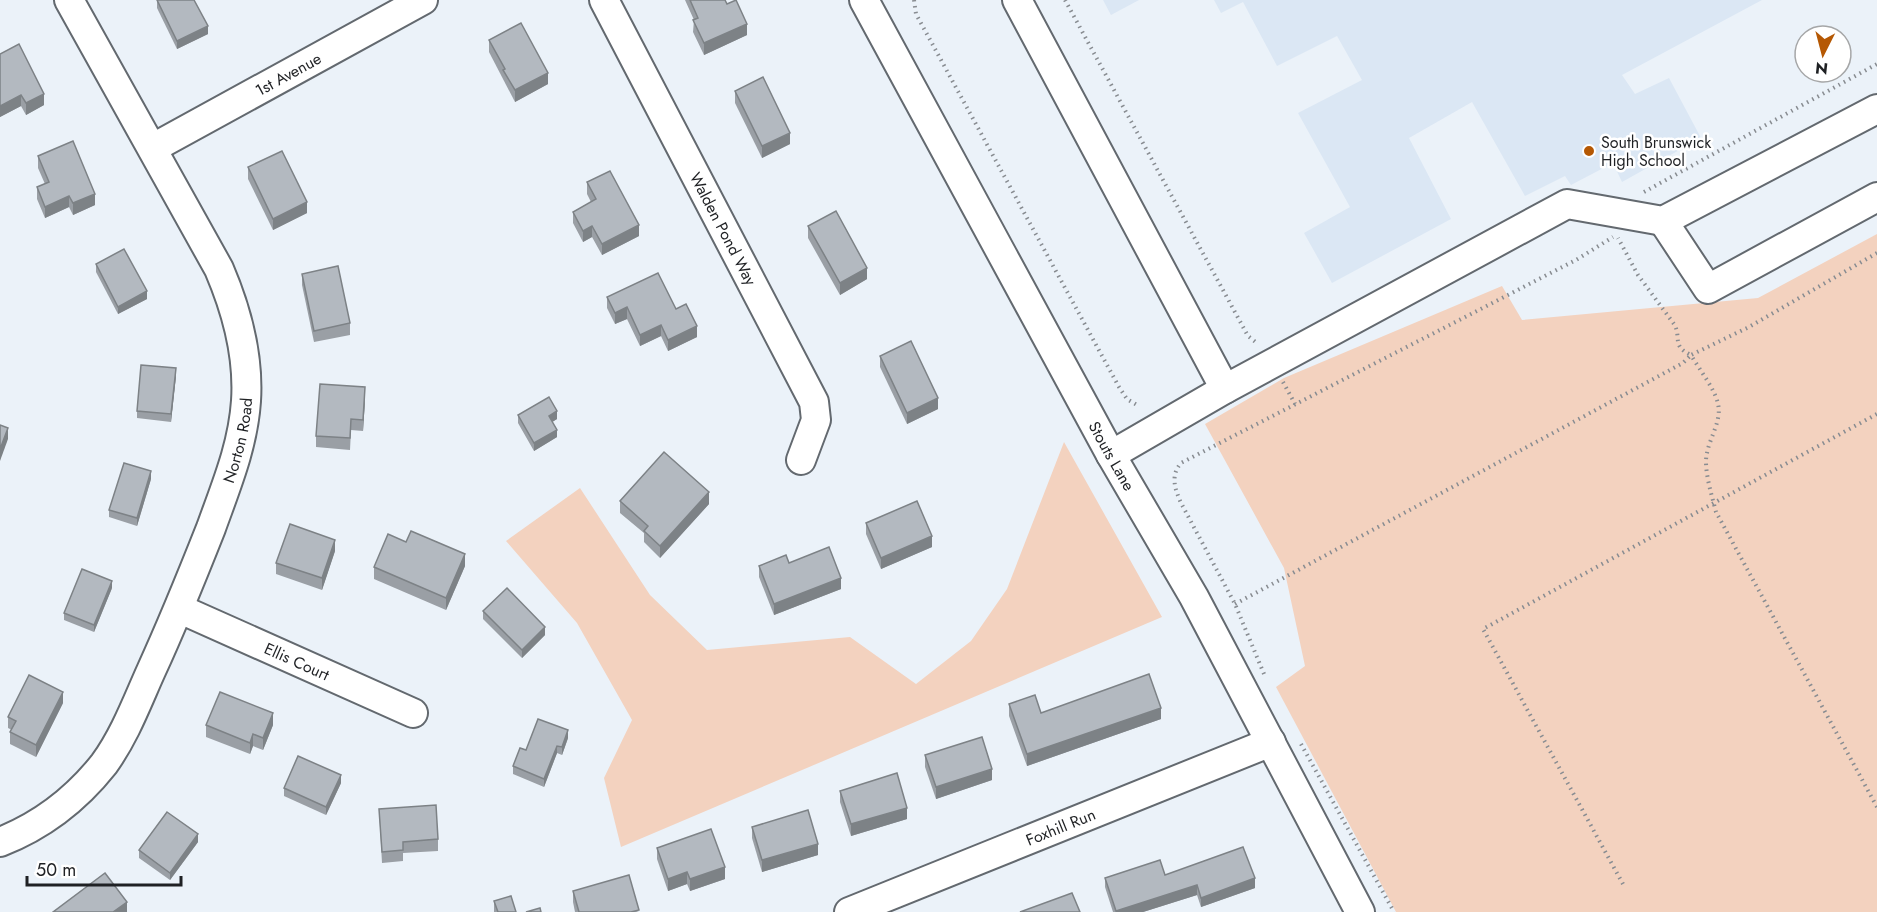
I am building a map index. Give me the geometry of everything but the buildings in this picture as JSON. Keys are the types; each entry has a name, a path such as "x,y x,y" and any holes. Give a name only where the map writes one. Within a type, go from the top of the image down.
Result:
{"street":[{"name":"Norton Road","path":"0,842 50,816 88,783 118,743 180,609 237,454 246,400 246,373 238,320 219,269 69,0"},
{"name":"1st Avenue","path":"153,148 423,0"},
{"name":"Walden Pond Way","path":"604,0 814,402 816,420 801,460"},
{"name":"Stouts Lane","path":"864,0 1111,455 1194,597 1284,739 1360,912"},
{"path":"1017,0 1225,389"},
{"path":"1111,455 1225,389 1567,204 1663,221 1877,109"},
{"path":"1663,221 1708,290 1877,197"},
{"name":"Ellis Court","path":"180,609 413,713"},
{"name":"Foxhill Run","path":"849,912 1284,739"}],"path":[{"path":"914,0 916,14 1119,387 1127,399 1137,405"},
{"path":"1065,0 1248,336 1266,350"},
{"path":"1641,193 1877,64"},
{"path":"1264,674 1235,604 1176,490 1173,477 1176,469 1181,463 1576,260 1616,235 1638,275 1674,324 1677,330 1678,347 1691,355 1716,397 1719,406 1718,417 1706,455 1716,512 1877,807"},
{"path":"1235,604 1683,363 1691,355 1749,327 1877,253"},
{"path":"1623,884 1483,629 1877,414"},
{"path":"1284,739 1394,912"}],"shaded area":[{"path":"1103,0 1139,0 1111,15"},
{"name":"South Brunswick High School","path":"1214,0 1762,0 1622,75 1635,94 1669,78 1701,138 1622,182 1613,163 1571,185 1565,176 1525,196 1472,102 1409,138 1451,219 1332,283 1304,233 1350,207 1298,113 1362,80 1337,36 1277,66 1243,2 1221,13"},
{"path":"1877,234 1877,912 1396,912 1276,687 1305,666 1284,568 1205,424 1284,378 1502,286 1522,320 1758,298"},
{"path":"1064,442 1162,617 621,847 604,778 632,720 577,623 506,541 580,488 650,595 707,650 850,637 916,684 971,641 1007,589"}],"place":[{"name":"South Brunswick High School","path":"1589,151"}]}
